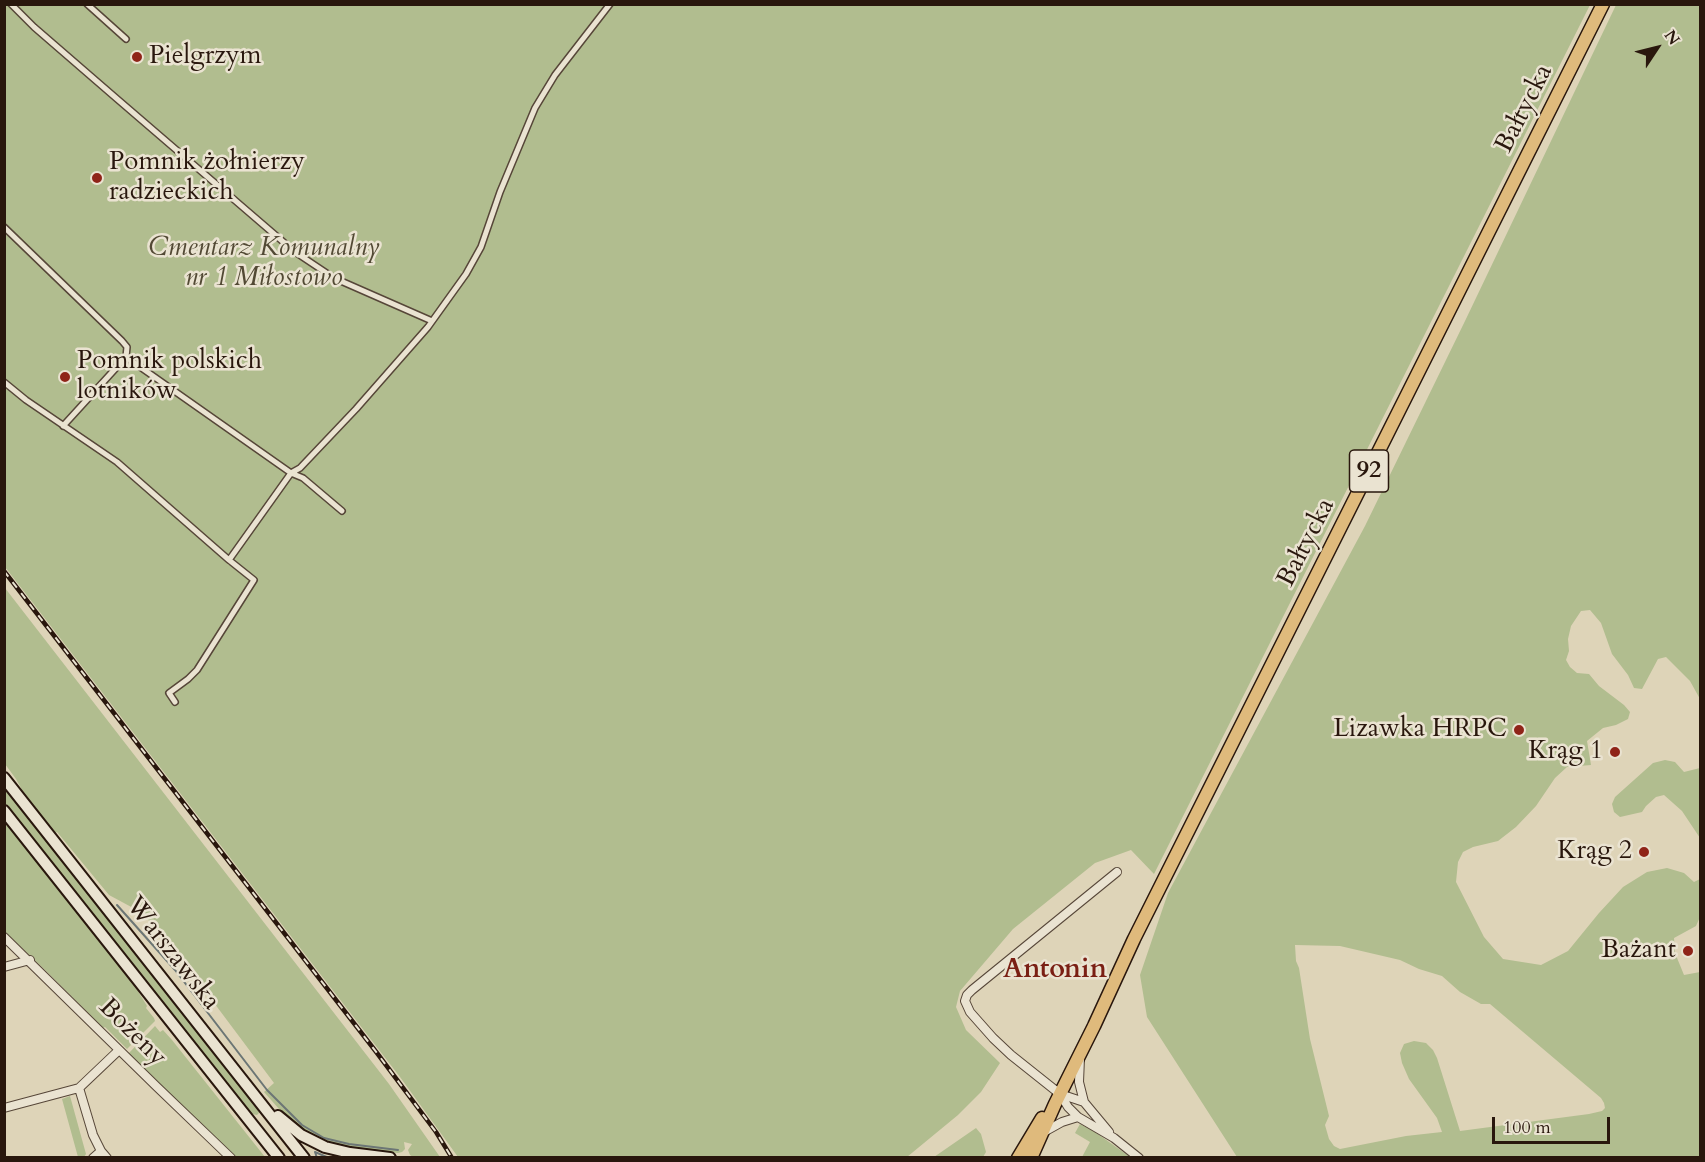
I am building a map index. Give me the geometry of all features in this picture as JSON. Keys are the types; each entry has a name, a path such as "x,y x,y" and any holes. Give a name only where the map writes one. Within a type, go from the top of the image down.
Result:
{"main road":[{"name":"Bałtycka","path":"1031,1158 1132,944 1603,4"},
{"name":"Warszawska","path":"4,778 304,1158"},
{"name":"Warszawska","path":"4,810 279,1158"},
{"path":"246,1084 277,1116 312,1142 342,1152 390,1158"},
{"name":"Bałtycka","path":"1018,1158 1043,1117 1058,1099"}],"street":[{"path":"11,4 107,91 195,165 259,223 296,252 334,278 432,321"},
{"path":"87,4 126,39"},
{"path":"229,560 291,473 300,468 345,421 432,321 466,274 481,247 500,192 535,108 546,88 610,4"},
{"path":"4,227 123,341 127,351 126,357 63,426"},
{"path":"126,357 291,473 303,478 342,511"},
{"path":"4,382 63,426 117,462 254,580 197,670 169,693 176,702"},
{"path":"1117,872 972,990 965,1001 970,1012 993,1038 1058,1099 1078,1117 1114,1138 1139,1158"},
{"name":"Bożeny","path":"4,937 231,1158"},
{"path":"4,967 30,960"},
{"path":"4,1108 79,1088 119,1050"},
{"path":"1080,1055 1079,1082 1084,1102 1114,1138"},
{"path":"79,1088 93,1135 101,1151 108,1158"},
{"path":"1058,1099 1084,1102"},
{"path":"1043,1133 1062,1122 1078,1117"},
{"path":"93,1158 101,1151"}],"green space":[{"name":"Cmentarz Komunalny nr 1 Miłostowo","path":"5,5 1590,5 1154,874 1131,850 1095,863 1013,929 960,991 956,1007 966,1030 1000,1063 981,1092 958,1115 907,1157 458,1157 400,1077 5,567"},
{"path":"1616,5 1700,5 1700,699 1690,681 1666,657 1658,659 1642,689 1634,688 1628,675 1612,654 1601,623 1590,610 1581,611 1571,626 1566,660 1577,673 1589,674 1599,686 1624,705 1630,712 1628,719 1603,728 1587,741 1591,765 1567,767 1555,778 1536,806 1516,827 1498,841 1463,852 1458,862 1456,882 1484,937 1503,959 1541,965 1568,951 1623,887 1647,872 1667,868 1684,873 1694,882 1700,879 1700,917 1696,926 1674,938 1675,953 1684,975 1700,972 1700,1157 1237,1157 1147,1017 1140,975 1168,893 1365,526","holes":["1295,945 1340,946 1400,960 1442,976 1460,992 1481,1004 1490,1004 1601,1098 1605,1108 1589,1114 1460,1131 1433,1050 1426,1043 1414,1041 1404,1044 1400,1053 1402,1063 1409,1079 1437,1118 1442,1132 1406,1136 1340,1149 1334,1146 1329,1139 1325,1125 1329,1116 1310,1039"]},
{"path":"5,588 389,1084 440,1157 413,1157 408,1150 412,1144 404,1142 405,1149 398,1153 332,1145 307,1134 287,1118 264,1092 274,1083 158,928 135,909 109,895 57,832 54,834 31,806 5,764"},
{"path":"1665,760 1675,762 1684,772 1700,768 1700,838 1682,811 1664,795 1656,797 1642,812 1620,817 1614,812 1612,804 1615,797 1653,763"},
{"path":"4,785 258,1109 257,1115 252,1114 5,803"},
{"path":"4,817 130,978 154,1018 155,1021 127,1049 5,932"},
{"path":"155,1026 160,1032 163,1030 172,1040 265,1157 235,1157 128,1054"},
{"path":"70,1096 86,1154 84,1157 78,1157 62,1099"},
{"path":"1080,1124 1130,1157 1082,1157 1090,1142 1075,1133"},
{"path":"976,1128 981,1134 986,1152 983,1157 934,1157"}],"waterway":[{"path":"117,905 175,970 267,1090 302,1125 324,1138 349,1144 398,1150"},
{"path":"317,1158 315,1152 329,1158"}],"railway":[{"path":"4,571 377,1053 436,1132 452,1158"}],"place":[{"name":"Pielgrzym","path":"137,57"},
{"name":"Pomnik żołnierzy radzieckich","path":"97,178"},
{"name":"Pomnik polskich lotników","path":"65,377"},
{"name":"Lizawka HRPC","path":"1519,730"},
{"name":"Krąg 1","path":"1615,752"},
{"name":"Krąg 2","path":"1644,852"},
{"name":"Bażant","path":"1688,951"}],"district":[{"name":"Antonin","path":"1055,971"}]}
